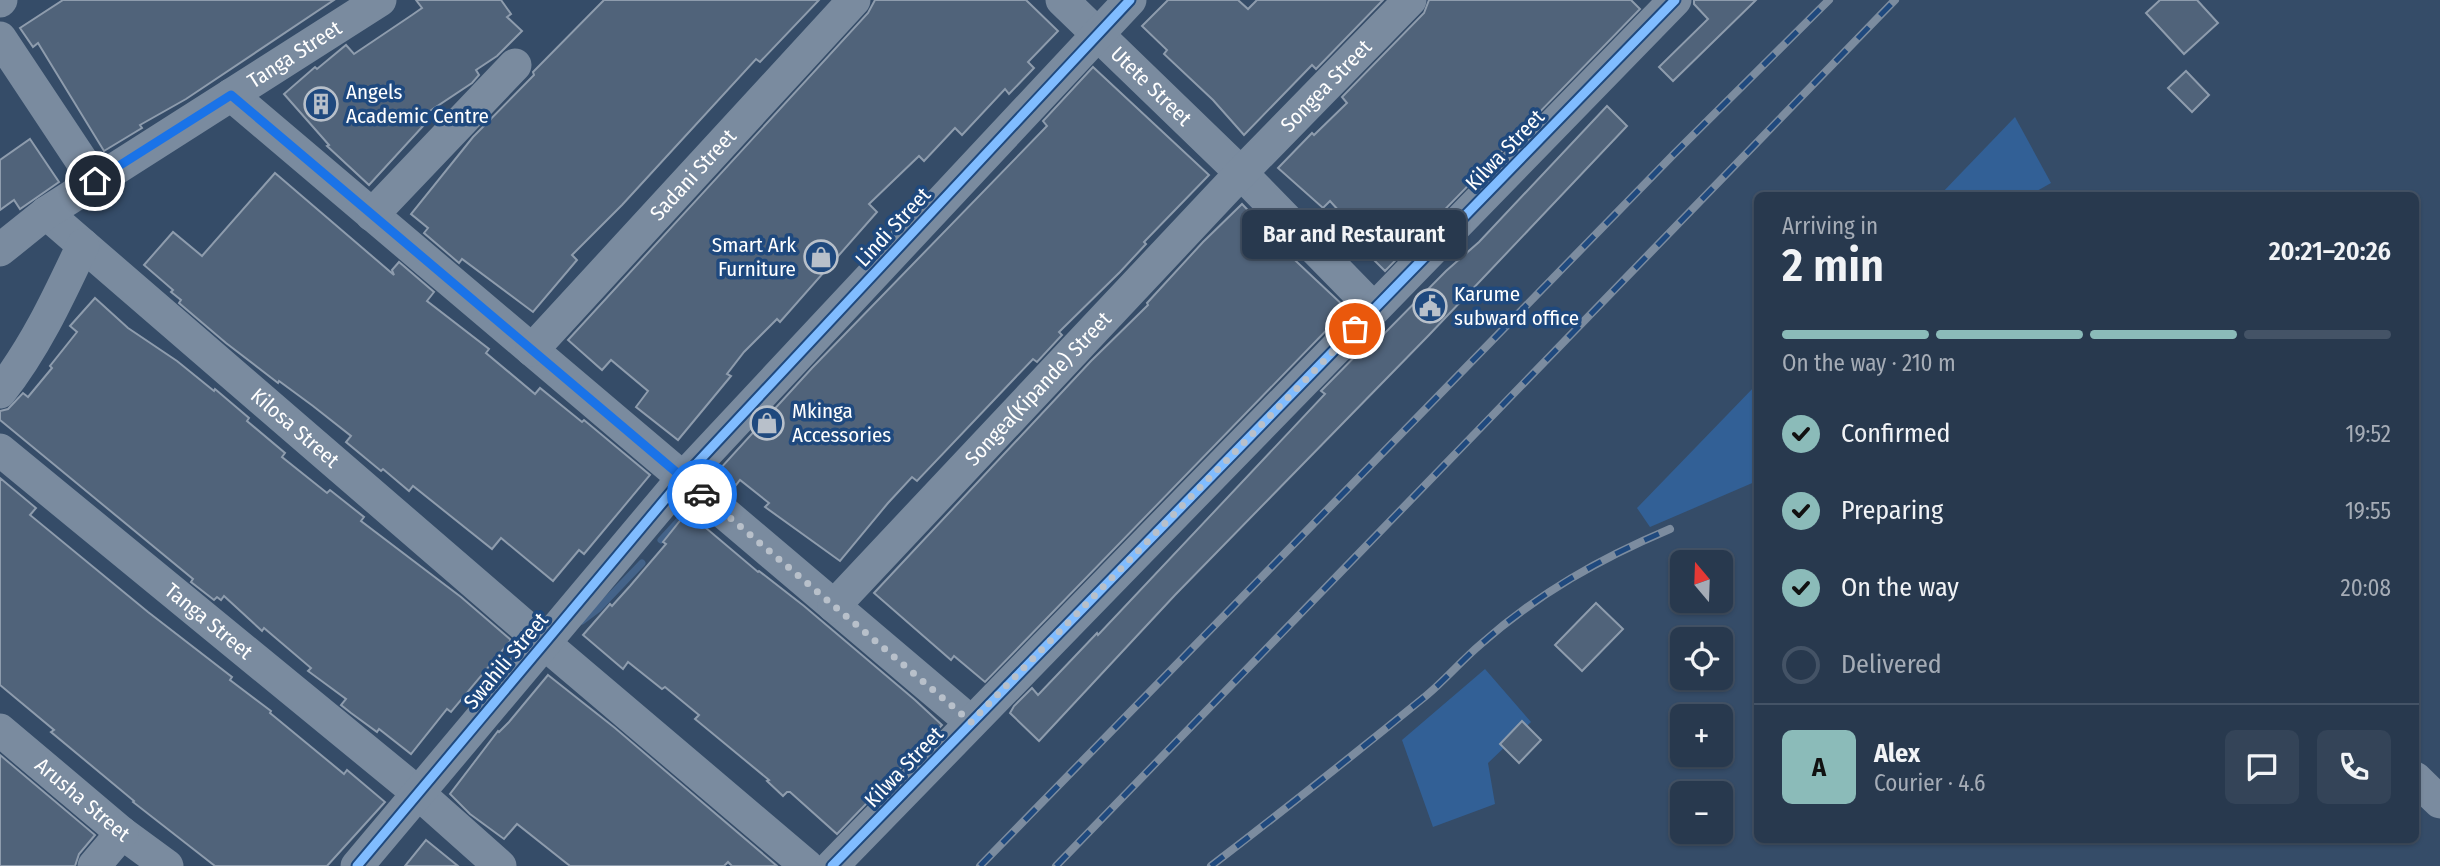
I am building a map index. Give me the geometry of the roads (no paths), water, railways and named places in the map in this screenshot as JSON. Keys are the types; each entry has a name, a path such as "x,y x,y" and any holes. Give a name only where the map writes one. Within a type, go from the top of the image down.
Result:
{"street":[{"name":"Tanga Street","path":"0,250 46,213 380,0"},
{"name":"Sadani Street","path":"532,350 854,0"},
{"name":"Utete Street","path":"1062,0 1241,173 1374,309"},
{"name":"Lindi Street","path":"682,478 1130,0"},
{"name":"Songea Street","path":"1241,173 1410,0"},
{"name":"Kilwa Street","path":"832,866 1672,1"},
{"path":"0,38 95,181"},
{"path":"372,215 515,65"},
{"path":"231,95 971,722"},
{"name":"Songea(Kipande) Street","path":"834,606 1241,173"},
{"name":"Kilosa Street","path":"46,213 807,866"},
{"path":"0,393 21,366 83,245"},
{"name":"Tanga Street","path":"0,450 418,793 500,866"},
{"name":"Swahili Street","path":"357,866 682,478"},
{"name":"Arusha Street","path":"0,730 122,833 167,866"},
{"path":"2419,782 2440,802"},
{"path":"94,866 122,833"}],"waterway":[{"path":"661,540 683,516"},
{"path":"582,621 598,609 642,563"}],"railway":[{"path":"980,866 1673,155 1829,0"},
{"path":"1056,866 1895,0"},
{"path":"1211,866 1427,695 1474,650 1525,609 1594,565 1670,529"}],"place":[{"name":"Angels Academic Centre","path":"321,104"},
{"name":"Smart Ark Furniture","path":"821,257"},
{"name":"Karume subward office","path":"1430,306"},
{"name":"Bar and Restaurant","path":"1355,329"},
{"name":"Mkinga Accessories","path":"767,423"}]}
